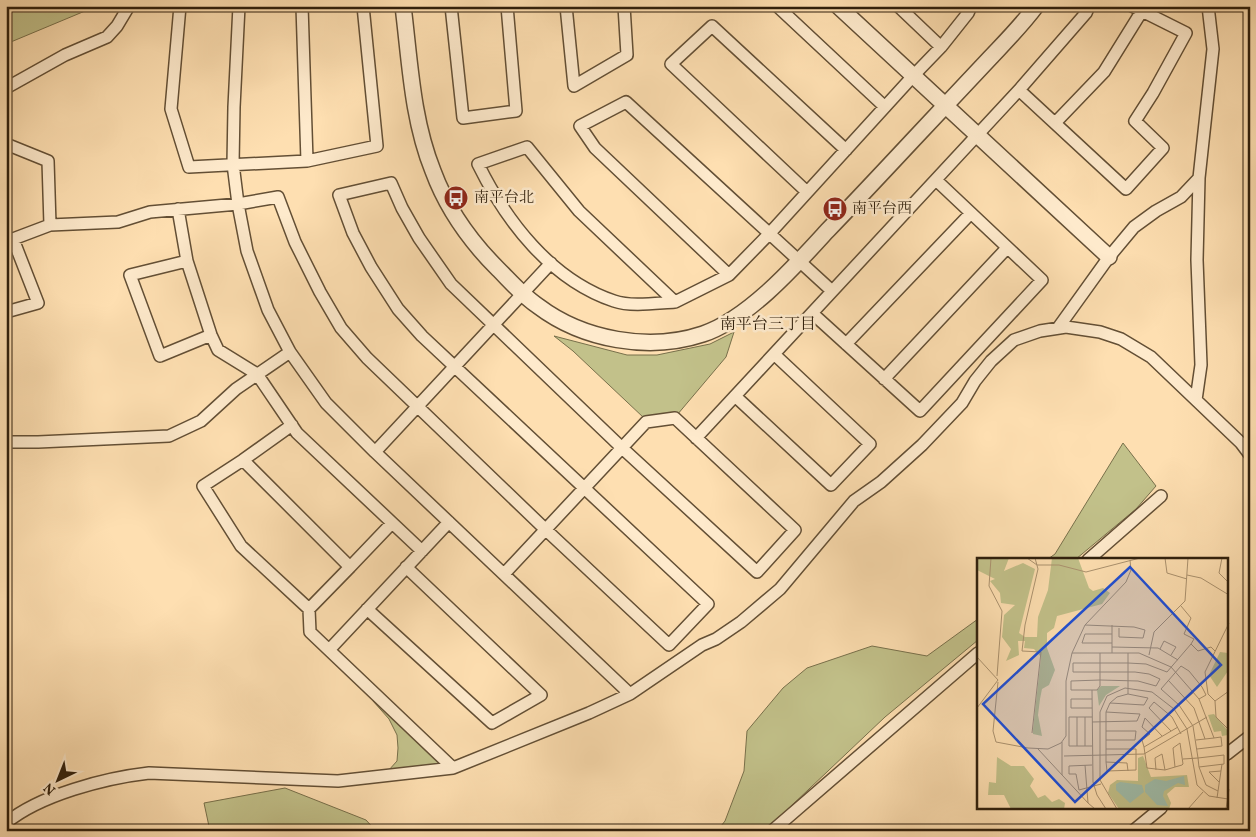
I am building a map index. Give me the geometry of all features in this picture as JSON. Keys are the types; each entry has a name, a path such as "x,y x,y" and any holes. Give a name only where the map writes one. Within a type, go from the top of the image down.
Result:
{"street":[{"path":"6,88 65,55 107,37 117,26 129,6"},
{"path":"180,6 171,109 189,167 307,161 376,146 363,6"},
{"path":"239,6 233,164 238,204 247,251 268,310 290,352 326,403 375,452 630,694"},
{"path":"302,6 307,161"},
{"path":"404,6 418,120 433,172 458,221 472,241 522,293 556,319 580,330 606,338 632,342 656,342 702,334 739,315 755,303 799,261 1036,6"},
{"path":"451,6 463,118 516,112 507,6"},
{"path":"566,6 574,86 627,56 624,6"},
{"path":"777,6 885,107"},
{"path":"838,6 1109,257"},
{"path":"898,6 941,47"},
{"path":"675,302 579,211 527,147 478,164 492,193 514,225 551,263 576,283 615,302 643,304 675,302 729,275 770,234 941,47 968,13 971,6"},
{"path":"696,438 1019,90 1086,13 1089,6"},
{"path":"1196,400 1201,365 1197,260 1199,178 1213,49 1208,6"},
{"path":"1019,90 1126,189 1163,148 1135,121 1153,93 1186,33 1140,8 1104,72 1055,123"},
{"path":"807,192 671,64 712,26 846,150"},
{"path":"729,275 595,148 580,126 626,102 832,291"},
{"path":"6,144 48,161 50,225"},
{"path":"1058,328 1109,257 1134,227 1156,211 1182,197 1199,178"},
{"path":"812,313 920,411 1042,280 936,180"},
{"path":"6,312 38,303 13,239 50,225 118,222 150,212 238,204 278,197 295,242 320,292 341,328 368,358 417,406 545,529 670,645 708,604 584,488 422,336 398,309 371,267 353,234 339,195 391,183 402,208 436,263 452,284 621,447 757,572 795,530 676,418 646,422 621,447 584,488 545,529 504,574"},
{"path":"178,210 187,261 211,335 218,350 257,374 297,433 422,551"},
{"path":"846,344 971,213"},
{"path":"884,379 1007,248"},
{"path":"187,261 130,275 160,356 211,335"},
{"path":"375,452 551,263"},
{"path":"6,823 36,804 84,786 119,776 149,773 338,781 453,768 589,713 630,694 702,645 716,639 741,622 780,589 854,501 881,482 922,446 962,403 975,381 991,361 1014,340 1040,331 1066,327 1100,332 1121,339 1151,357 1250,455"},
{"path":"6,442 169,436 202,421 236,389 290,352"},
{"path":"735,396 831,484 870,444 774,354"},
{"path":"292,425 203,486 241,546 310,609"},
{"path":"243,460 350,567"},
{"path":"1090,558 1161,496"},
{"path":"329,650 449,522"},
{"path":"392,523 310,609 310,632 453,768"},
{"path":"367,609 492,723 541,695 406,567"},
{"path":"772,831 977,654"},
{"path":"1228,753 1250,736"},
{"path":"1133,831 1158,810"}],"shaded area":[{"path":"6,6 97,6 6,44"},
{"path":"734,332 726,357 677,415 644,418 573,351 554,336 627,355 657,355 710,344"},
{"path":"1123,443 1156,486 1136,509 1077,558 1049,558 1055,554"},
{"path":"977,620 977,641 885,717 790,807 789,831 717,831 725,821 744,771 747,731 783,688 807,668 872,646 927,656"},
{"path":"373,701 448,766 388,771 397,761 397,735 389,719"},
{"path":"285,788 366,820 376,831 210,831 204,803"}],"place":[{"name":"南平台北","path":"456,198"},
{"name":"南平台西","path":"835,209"}],"district":[{"name":"南平台三丁目","path":"768,325"}]}
